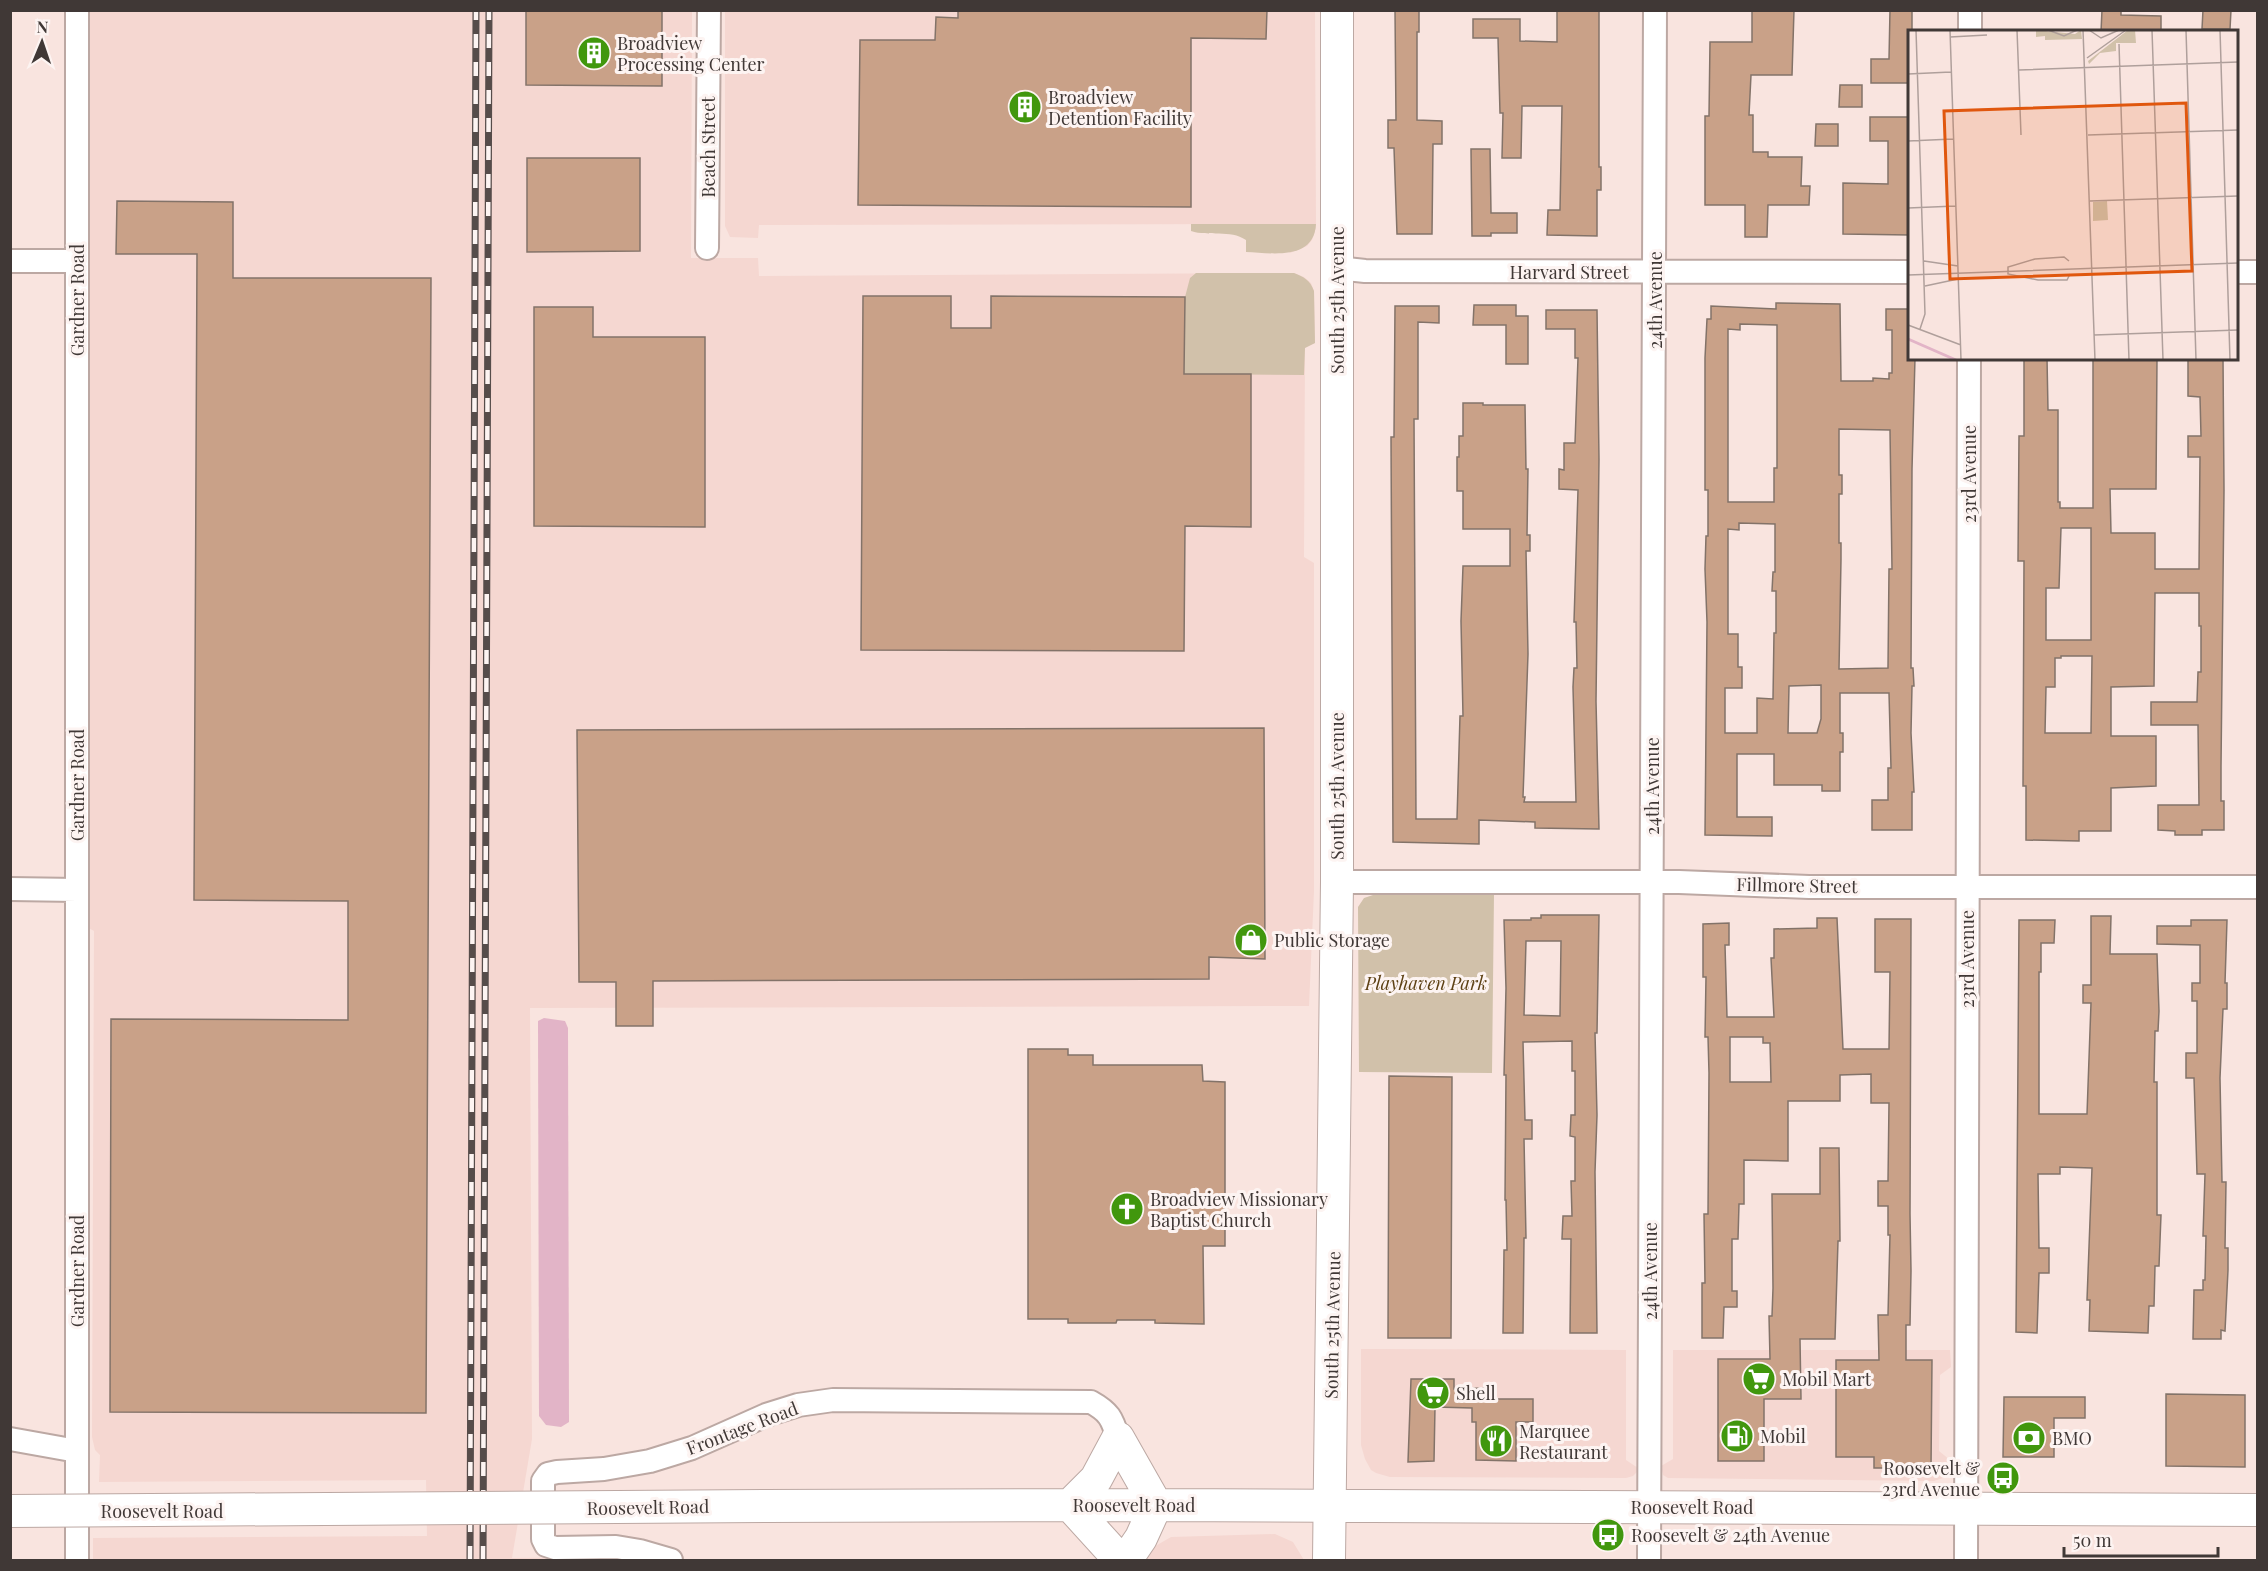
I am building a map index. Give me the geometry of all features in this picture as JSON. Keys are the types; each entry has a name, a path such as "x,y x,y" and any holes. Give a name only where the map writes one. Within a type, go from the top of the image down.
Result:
{"main road":[{"name":"South 25th Avenue","path":"1329,1560 1337,882 1337,10"},
{"path":"1118,1438 1156,1505 1141,1538 1126,1560"},
{"path":"1118,1438 1096,1479 1070,1505 1120,1560"},
{"name":"Roosevelt Road","path":"10,1511 1070,1505 2258,1510"}],"street":[{"name":"Gardner Road","path":"77,10 77,1560"},
{"name":"Beach Street","path":"707,248 709,10"},
{"name":"24th Avenue","path":"1649,1560 1655,10"},
{"path":"1970,10 1970,30"},
{"path":"10,261 76,261"},
{"name":"Harvard Street","path":"1337,268 1365,271 1908,272"},
{"path":"2238,272 2258,272"},
{"name":"23rd Avenue","path":"1966,1560 1969,360"},
{"name":"Fillmore Street","path":"1337,882 1652,883 1809,887 2258,887"},
{"path":"10,889 77,890"},
{"name":"Frontage Road","path":"671,1560 616,1547 555,1548 546,1545 543,1539 543,1481 548,1474 556,1472 604,1469 650,1461 692,1448 766,1415 798,1405 833,1400 1091,1402 1106,1410 1114,1422 1118,1438"},
{"path":"10,1439 77,1451"}],"shaded area":[{"path":"89,11 692,11 691,258 758,258 759,276 1294,273 1311,283 1314,291 1315,343 1305,348 1304,557 1314,563 1314,891 1309,1006 530,1008 532,1439 512,1558 613,1557 642,1560 93,1560 93,1538 427,1536 426,1480 99,1482 100,1455 95,1450 92,1437 94,931 87,927"},
{"path":"725,11 1315,11 1316,227 1312,240 1307,246 1290,253 1269,224 759,225 758,238 730,237 725,226"},
{"path":"544,1018 565,1021 568,1028 569,1422 561,1427 546,1425 539,1416 538,1021"},
{"path":"1361,1349 1626,1350 1626,1460 1638,1468 1637,1472 1626,1478 1390,1477 1376,1473 1371,1470 1365,1459 1361,1445"},
{"path":"1673,1350 1950,1350 1951,1367 1940,1375 1939,1451 1950,1460 1949,1468 1943,1478 1934,1481 1668,1478 1663,1475 1661,1466 1673,1459"},
{"path":"1275,1534 1293,1542 1304,1560 1145,1560 1152,1548 1171,1537"}],"green space":[{"path":"1191,224 1316,224 1308,244 1300,249 1279,253 1246,252 1246,240 1233,235 1191,231"},
{"path":"1196,273 1294,273 1309,282 1314,291 1315,343 1305,348 1304,375 1184,374 1185,297 1190,278"},
{"name":"Playhaven Park","path":"1494,894 1492,1073 1359,1072 1358,907 1364,898 1373,895"}],"building":[{"name":"Broadview Processing Center","path":"526,10 662,10 662,86 526,85"},
{"name":"Broadview Detention Facility","path":"958,10 1267,10 1266,39 1191,38 1191,207 858,205 860,40 935,40 936,17 958,18"},
{"path":"1395,10 1419,10 1417,120 1442,121 1442,144 1433,144 1432,234 1397,234 1394,148 1388,148 1388,120 1396,120"},
{"path":"1557,10 1599,10 1601,190 1597,190 1597,236 1547,235 1548,210 1560,210 1562,106 1522,106 1521,158 1502,158 1503,113 1500,113 1498,38 1473,38 1473,19 1520,19 1520,41 1557,42"},
{"path":"1752,10 1794,10 1792,75 1751,75 1749,115 1753,115 1753,152 1768,152 1768,157 1802,157 1801,186 1810,186 1809,205 1768,205 1767,237 1745,237 1745,205 1705,205 1705,116 1709,116 1710,42 1752,42"},
{"path":"1890,10 1912,10 1912,30 1908,30 1908,83 1871,83 1871,59 1889,59"},
{"path":"2102,10 2121,10 2121,15 2161,16 2161,30 2101,30"},
{"path":"2203,10 2231,10 2230,29 2202,29"},
{"path":"1840,85 1862,85 1862,107 1839,107"},
{"path":"1870,117 1908,117 1908,235 1843,234 1843,183 1888,184 1888,141 1870,141"},
{"path":"1816,124 1838,124 1838,146 1815,146"},
{"path":"1471,149 1490,149 1491,213 1517,213 1517,233 1472,236"},
{"path":"527,158 640,158 640,251 527,252"},
{"path":"117,201 233,202 233,278 431,278 426,1413 110,1412 111,1019 348,1020 348,901 194,900 197,254 116,254"},
{"path":"863,296 951,296 951,328 991,328 991,296 1185,297 1184,374 1251,374 1251,527 1185,526 1184,651 861,650"},
{"path":"1776,303 1840,304 1841,381 1889,379 1889,373 1892,373 1892,330 1886,330 1886,309 1908,309 1908,360 1915,360 1912,469 1911,668 1913,668 1914,686 1912,686 1911,733 1914,792 1912,792 1912,830 1872,830 1872,800 1888,800 1888,768 1891,768 1889,693 1840,693 1840,733 1843,733 1843,752 1840,752 1840,791 1822,791 1822,785 1774,785 1774,754 1737,754 1737,817 1772,817 1772,836 1705,835 1707,622 1705,569 1708,490 1705,490 1705,358 1707,319 1711,319 1711,306 1776,309","holes":["1740,324 1777,325 1777,468 1774,468 1774,502 1728,502 1728,329 1740,330","1839,429 1890,430 1892,569 1889,569 1888,668 1839,669 1841,559 1839,494 1842,494 1842,475 1839,475","1739,523 1775,524 1775,572 1773,572 1772,591 1776,591 1776,633 1774,633 1773,699 1757,698 1757,733 1725,733 1725,688 1742,688 1742,667 1738,667 1738,634 1728,634 1728,529 1739,530","1821,685 1821,719 1817,733 1788,733 1789,686"]},
{"path":"1474,305 1516,305 1516,316 1528,316 1528,364 1506,364 1506,325 1473,325"},
{"path":"1395,306 1439,306 1439,323 1418,322 1418,419 1414,419 1416,819 1457,819 1460,716 1463,716 1461,621 1463,566 1510,566 1510,529 1463,529 1463,491 1457,491 1457,457 1459,457 1459,436 1463,436 1463,403 1525,405 1526,469 1528,469 1527,535 1530,535 1530,551 1526,551 1528,654 1523,797 1525,797 1524,802 1576,802 1573,687 1574,668 1577,668 1576,622 1574,622 1578,490 1559,489 1559,469 1564,470 1564,443 1575,443 1578,358 1575,358 1575,329 1546,329 1546,310 1597,310 1599,459 1596,701 1599,829 1535,828 1535,822 1479,820 1479,844 1393,842 1391,437 1394,437"},
{"path":"534,307 593,307 593,337 705,337 705,527 534,526"},
{"path":"2024,360 2047,360 2048,410 2058,410 2058,502 2060,502 2060,508 2093,508 2093,360 2157,360 2156,489 2110,489 2111,533 2155,533 2155,569 2199,569 2200,457 2188,457 2188,436 2201,436 2200,397 2188,396 2188,360 2223,360 2221,801 2224,801 2224,830 2202,830 2202,835 2175,835 2175,831 2158,830 2158,805 2199,805 2198,725 2151,725 2151,702 2197,702 2198,672 2201,672 2201,626 2199,626 2199,593 2155,593 2154,686 2111,687 2111,736 2156,736 2156,786 2111,788 2111,831 2079,831 2079,841 2026,840 2026,786 2023,786 2024,561 2018,561 2019,436 2024,436","holes":["2061,528 2091,528 2091,640 2046,640 2046,588 2059,588","2092,656 2091,733 2045,733 2046,687 2055,687 2055,658"]},
{"path":"1264,728 1265,959 1209,957 1209,979 653,981 653,1026 616,1026 616,982 579,982 577,730"},
{"path":"1541,915 1599,915 1597,1033 1595,1033 1597,1333 1570,1333 1571,1239 1562,1239 1563,1216 1572,1216 1571,1181 1575,1181 1575,1137 1570,1136 1571,1115 1575,1115 1572,1041 1523,1042 1525,1120 1532,1120 1532,1139 1524,1139 1526,1238 1524,1238 1523,1333 1503,1333 1504,1250 1507,1250 1504,920 1541,918","holes":["1526,941 1561,941 1560,1016 1524,1015"]},
{"path":"2091,916 2111,916 2110,954 2157,954 2159,1011 2158,1031 2155,1031 2154,1082 2157,1082 2157,1215 2161,1215 2159,1266 2155,1266 2154,1306 2149,1306 2148,1333 2089,1331 2090,1300 2087,1300 2092,1168 2060,1167 2060,1174 2038,1174 2039,1248 2049,1248 2049,1273 2039,1273 2037,1333 2016,1332 2019,920 2055,920 2054,943 2041,943 2039,1114 2087,1114 2091,1003 2083,1003 2083,985 2091,985"},
{"path":"1817,918 1837,918 1843,1049 1889,1049 1890,972 1875,972 1875,919 1911,919 1911,1271 1910,1325 1906,1325 1906,1360 1932,1360 1931,1468 1874,1468 1874,1457 1836,1457 1836,1360 1879,1360 1878,1315 1888,1315 1890,1235 1888,1235 1888,1206 1878,1206 1878,1181 1888,1181 1889,1103 1871,1103 1871,1074 1840,1075 1840,1101 1788,1101 1788,1161 1744,1160 1744,1204 1739,1204 1738,1239 1732,1239 1732,1291 1737,1291 1737,1307 1724,1307 1723,1338 1702,1338 1702,1283 1705,1283 1704,1214 1708,1214 1709,1073 1708,1037 1705,1037 1706,977 1703,977 1703,924 1729,923 1729,945 1725,945 1727,1017 1774,1017 1771,958 1774,958 1774,929 1817,928","holes":["1730,1037 1763,1037 1763,1043 1770,1043 1771,1082 1730,1082"]},
{"path":"2191,920 2227,920 2225,983 2227,983 2227,1009 2223,1009 2220,1078 2222,1182 2226,1182 2225,1248 2228,1248 2228,1270 2225,1331 2221,1330 2221,1339 2193,1339 2194,1290 2203,1290 2203,1280 2205,1280 2206,1236 2203,1236 2205,1174 2197,1174 2194,1078 2186,1078 2186,1053 2197,1053 2197,1001 2192,1001 2192,983 2200,983 2200,945 2157,944 2157,926 2191,926"},
{"name":"Broadview Missionary Baptist Church","path":"1028,1049 1068,1049 1068,1055 1093,1055 1093,1065 1202,1065 1203,1081 1225,1082 1225,1246 1203,1246 1204,1324 1155,1323 1155,1320 1068,1323 1068,1319 1028,1319"},
{"path":"1389,1076 1452,1077 1451,1338 1388,1338"},
{"path":"1820,1148 1839,1148 1840,1241 1838,1241 1835,1339 1800,1339 1801,1399 1764,1399 1764,1461 1718,1461 1718,1359 1770,1359 1769,1316 1772,1316 1773,1288 1772,1194 1820,1194"},
{"path":"1411,1379 1454,1379 1454,1389 1484,1388 1484,1399 1533,1399 1533,1422 1516,1422 1516,1461 1476,1460 1476,1422 1472,1422 1472,1408 1435,1407 1434,1461 1408,1462"},
{"path":"2166,1394 2245,1395 2245,1467 2166,1466"},
{"name":"BMO","path":"2004,1397 2085,1397 2085,1418 2054,1418 2054,1457 2003,1457"}],"railway":[{"path":"470,1560 476,10"},
{"path":"483,1560 489,10"}],"place":[{"name":"Broadview Processing Center","path":"594,53"},
{"name":"Broadview Detention Facility","path":"1025,107"},
{"name":"Public Storage","path":"1251,940"},
{"name":"Broadview Missionary Baptist Church","path":"1127,1209"},
{"name":"Mobil Mart","path":"1759,1379"},
{"name":"Shell","path":"1433,1393"},
{"name":"Mobil","path":"1737,1436"},
{"name":"BMO","path":"2029,1438"},
{"name":"Marquee Restaurant","path":"1496,1441"},
{"name":"Roosevelt & 23rd Avenue","path":"2003,1478"},
{"name":"Roosevelt & 24th Avenue","path":"1608,1535"}]}
